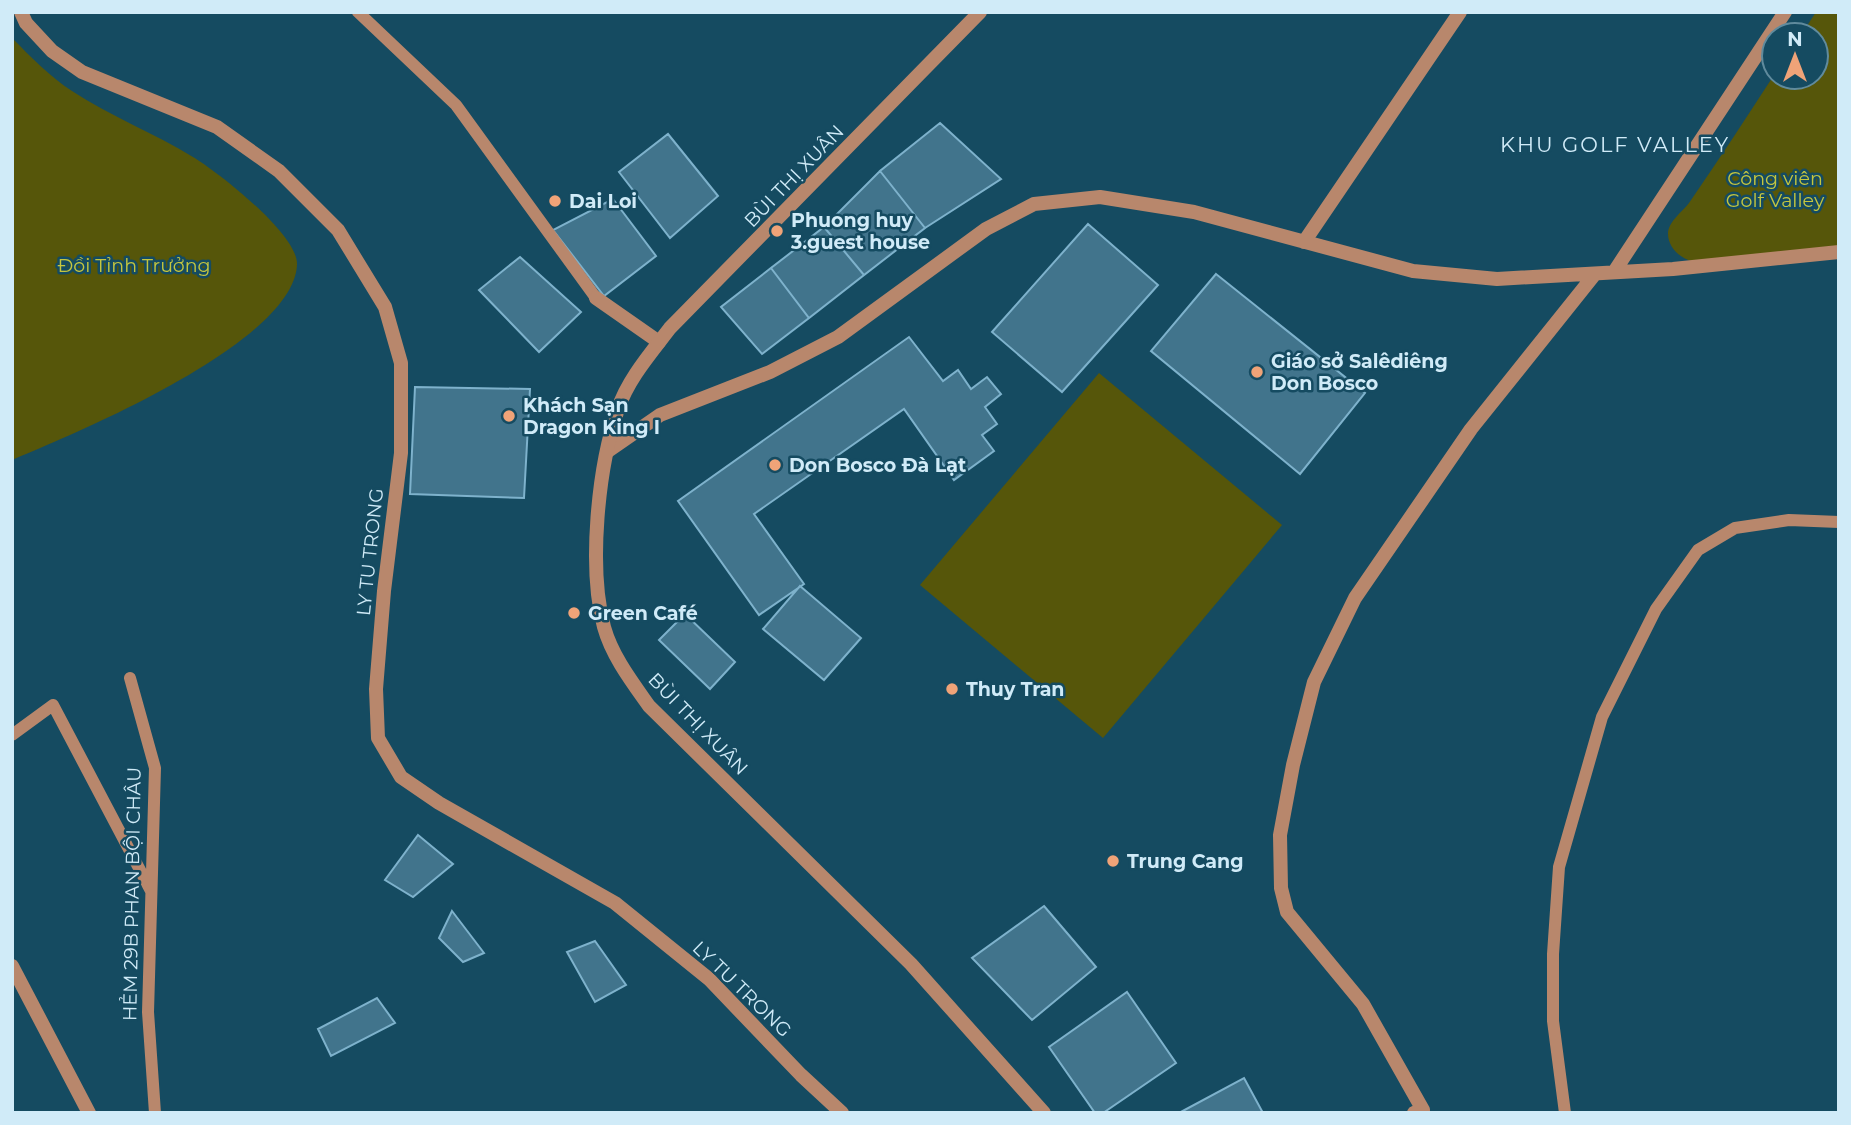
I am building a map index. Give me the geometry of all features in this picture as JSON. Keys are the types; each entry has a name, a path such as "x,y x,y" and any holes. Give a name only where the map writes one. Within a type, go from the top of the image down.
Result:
{"street":[{"name":"LY TU TRONG","path":"21,12 26,23 52,51 82,72 217,127 279,171 338,230 385,307 401,363 401,453 384,591 376,689 378,738 401,777 439,803 615,903 709,979 801,1075 842,1113"},
{"name":"BÙI THỊ XUÂN","path":"980,12 659,342 639,370 618,407 608,451 599,506 596,573 604,627 624,671 649,706 911,964 1044,1113"},
{"path":"1304,242 1460,12"},
{"path":"1614,272 1785,12"},
{"path":"608,451 660,415 770,372 838,337 986,229 1034,204 1100,197 1194,212 1413,271 1497,279 1673,269 1839,252"},
{"path":"1421,1112 1363,1004 1287,912 1281,888 1280,835 1293,765 1314,682 1355,598 1471,429 1595,274"},
{"path":"596,298 659,342"},
{"path":"12,966 89,1113"}],"lane":[{"path":"358,12 456,105 596,298"},
{"path":"1566,1113 1553,1021 1553,954 1559,867 1602,717 1656,609 1698,551 1735,528 1789,520 1839,522"},
{"name":"HẺM 29B PHAN BỘI CHÂU","path":"130,678 155,768 148,1012 155,1113"},
{"path":"12,735 53,705 152,892"}],"green space":[{"name":"Công viên Golf Valley","path":"1816,12 1839,12 1839,248 1691,261 1683,257 1670,243 1670,225 1689,203 1763,91 1830,91 1830,21 1810,21"},
{"name":"Đồi Tỉnh Trưởng","path":"12,38 48,73 72,91 178,148 220,176 272,222 294,252 297,265 286,295 260,325 222,354 130,407 12,460"},
{"path":"1099,373 1282,525 1103,738 920,585"}],"building":[{"path":"940,123 1001,179 925,228 880,171"},
{"path":"668,134 718,196 670,238 619,172"},
{"path":"880,171 925,228 864,275 824,227"},
{"path":"613,199 656,256 604,296 553,230"},
{"path":"1088,224 1158,285 1062,392 992,332"},
{"path":"824,227 864,275 809,318 771,268"},
{"path":"520,257 581,312 539,352 479,290"},
{"path":"771,268 809,318 762,354 721,307"},
{"name":"Giáo sở Salêdiêng Don Bosco","path":"1216,274 1365,393 1300,474 1151,351"},
{"name":"Don Bosco Đà Lạt","path":"909,337 943,381 958,370 971,389 987,377 1001,394 985,407 997,424 982,435 994,451 954,480 904,409 754,514 804,584 759,615 678,501"},
{"path":"415,387 530,389 524,498 410,494"},
{"path":"800,586 861,638 824,680 763,629"},
{"path":"685,614 735,662 710,689 659,640"},
{"path":"418,835 453,864 413,897 385,880"},
{"path":"1044,906 1096,967 1032,1020 972,958"},
{"path":"452,911 484,953 463,962 439,938"},
{"path":"595,941 626,985 595,1002 567,952"},
{"path":"1127,992 1176,1063 1103,1113 1095,1113 1049,1047"},
{"path":"377,998 395,1023 331,1056 318,1029"},
{"path":"1244,1078 1263,1113 1179,1113"}],"place":[{"name":"Dai Loi","path":"555,201"},
{"name":"Phuong huy 3.guest house","path":"777,231"},
{"name":"Giáo sở Salêdiêng Don Bosco","path":"1257,372"},
{"name":"Khách Sạn Dragon King I","path":"509,416"},
{"name":"Don Bosco Đà Lạt","path":"775,465"},
{"name":"Green Café","path":"574,613"},
{"name":"Thuy Tran","path":"952,689"},
{"name":"Trung Cang","path":"1113,861"}],"district":[{"name":"KHU GOLF VALLEY","path":"1615,144"}]}
